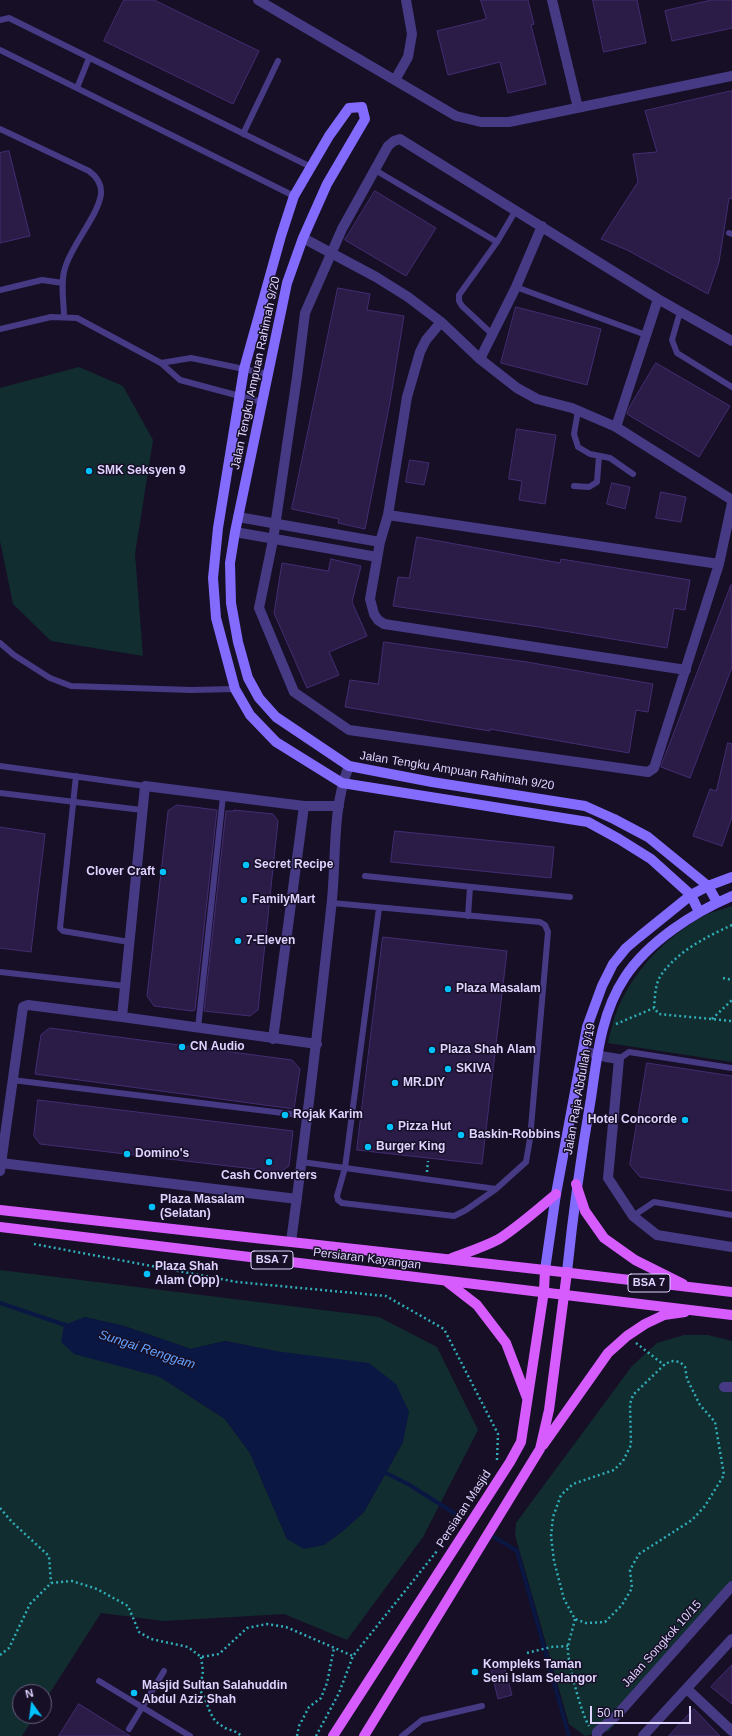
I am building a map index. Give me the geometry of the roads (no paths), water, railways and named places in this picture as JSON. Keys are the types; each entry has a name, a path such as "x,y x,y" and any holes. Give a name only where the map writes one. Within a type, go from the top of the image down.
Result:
{"main road":[{"path":"576,1184 585,1211 604,1238 635,1260 691,1288"},
{"path":"448,1259 480,1248 498,1239 521,1224 556,1194"},
{"name":"Persiaran Kayangan","path":"0,1210 567,1272 732,1292"},
{"name":"Persiaran Kayangan","path":"0,1227 446,1281 544,1291 732,1315"},
{"name":"Persiaran Masjid","path":"333,1736 510,1462 521,1442 544,1291 545,1270"},
{"path":"540,1449 549,1410 567,1272"},
{"path":"446,1281 477,1305 506,1343 527,1400"},
{"path":"364,1736 540,1449 608,1352 626,1336 644,1324 664,1315 701,1310"}],"street":[{"path":"258,0 456,116 481,122 508,122 732,76"},
{"path":"395,80 408,57 412,34 406,0"},
{"path":"552,0 578,108"},
{"name":"Jalan Tengku Ampuan Rahimah 9/20","path":"699,912 691,895 651,859 588,822 342,783 276,742 250,715 234,689 216,618 213,578 218,528 244,369 281,236 294,196 349,108 362,107 365,119 327,184 303,238 287,283 235,532 230,563 231,603 238,642 248,678 259,698 276,717 349,766 432,782 585,806 648,837 708,886 717,902"},
{"path":"303,238 331,254 376,277 408,297 441,322 480,360 517,388 537,399 572,408 616,427 732,501 719,564 654,768 648,772 349,730 294,692 259,608 273,540 297,377 304,313 331,254 342,229 388,146 394,141 400,139 658,299 732,341"},
{"path":"480,360 516,287 542,226"},
{"path":"616,427 658,299"},
{"path":"441,322 426,340 420,352 407,398 388,515 380,542 370,599 374,614 378,620 384,624 686,670"},
{"path":"388,515 719,564"},
{"path":"238,517 380,542"},
{"path":"235,532 273,540 377,557"},
{"path":"291,1242 317,1044 332,903 338,806 342,783 349,766"},
{"path":"122,1017 145,786 304,806 338,806"},
{"path":"273,1039 304,806"},
{"name":"Jalan Raja Abdullah 9/19","path":"545,1270 556,1194 587,1027 595,1004 614,964 630,944 691,895 708,886 732,877"},
{"name":"Jalan Raja Abdullah 9/19","path":"567,1272 576,1184 598,1054 608,1012 625,977 636,963 663,937 699,912 732,896"},
{"path":"297,1199 1,1167 2,1143 22,1007 28,1005 317,1044"},
{"path":"583,1051 619,1059 608,1178 633,1216 657,1235 732,1247"},
{"name":"Jalan Songkok 10/15","path":"597,1734 617,1714 732,1586"},
{"path":"643,1736 732,1639"},
{"path":"686,1689 732,1731"}],"lane":[{"path":"0,20 9,18 311,167"},
{"path":"0,50 294,196"},
{"path":"77,88 89,58"},
{"path":"243,134 278,61"},
{"path":"0,129 89,171 98,180 101,193 98,206 78,240 65,268 63,283 64,317"},
{"path":"375,170 497,242"},
{"path":"493,335 462,306 459,301 459,295 497,242 516,210"},
{"path":"0,290 42,280 63,283"},
{"path":"516,287 646,335"},
{"path":"680,312 672,340 677,353 732,387"},
{"path":"0,329 51,317 77,318 161,363 180,380 262,402"},
{"path":"161,363 190,358 268,374"},
{"path":"578,411 574,434 578,447 590,454 610,458 633,474"},
{"path":"574,486 589,488 597,482 600,456"},
{"path":"0,643 14,655 50,678 71,686 191,690 234,689"},
{"path":"0,766 145,786"},
{"path":"76,776 60,924 63,931 129,942"},
{"path":"0,793 142,810"},
{"path":"198,1028 223,796"},
{"path":"365,876 570,897"},
{"path":"468,916 470,887"},
{"path":"332,903 540,922 545,925 548,932 530,1139 526,1162 496,1189 466,1210 454,1216 342,1203 338,1200 337,1196 345,1168 379,908"},
{"path":"0,972 125,986"},
{"path":"619,1059 629,1052 732,1068"},
{"path":"12,1080 308,1116"},
{"path":"302,1162 496,1189"},
{"path":"633,1216 654,1202 732,1215"},
{"path":"129,1729 164,1671"},
{"path":"99,1681 190,1736"},
{"path":"402,1736 422,1720 482,1706"}],"water":[{"path":"85,1317 124,1326 191,1349 225,1341 275,1351 369,1363 396,1384 409,1412 403,1442 364,1512 324,1545 304,1549 287,1539 250,1453 225,1419 160,1377 74,1354 61,1342 64,1325"}],"waterway":[{"name":"Sungai Renggam","path":"0,1303 68,1326"},
{"name":"Sungai Renggam","path":"381,1474 386,1473 408,1484 454,1513"},
{"name":"Sungai Renggam","path":"494,1537 517,1551 569,1736"}],"place":[{"name":"SMK Seksyen 9","path":"89,471"},
{"name":"Secret Recipe","path":"246,865"},
{"name":"Clover Craft","path":"163,872"},
{"name":"FamilyMart","path":"244,900"},
{"name":"7-Eleven","path":"238,941"},
{"name":"Plaza Masalam","path":"448,989"},
{"name":"CN Audio","path":"182,1047"},
{"name":"Plaza Shah Alam","path":"432,1050"},
{"name":"SKIVA","path":"448,1069"},
{"name":"MR.DIY","path":"395,1083"},
{"name":"Rojak Karim","path":"285,1115"},
{"name":"Hotel Concorde","path":"685,1120"},
{"name":"Pizza Hut","path":"390,1127"},
{"name":"Baskin-Robbins","path":"461,1135"},
{"name":"Burger King","path":"368,1147"},
{"name":"Domino's","path":"127,1154"},
{"name":"Cash Converters","path":"269,1162"},
{"name":"Plaza Masalam (Selatan)","path":"152,1207"},
{"name":"Plaza Shah Alam (Opp)","path":"147,1274"},
{"name":"Kompleks Taman Seni Islam Selangor","path":"475,1672"},
{"name":"Masjid Sultan Salahuddin Abdul Aziz Shah","path":"134,1693"}]}
